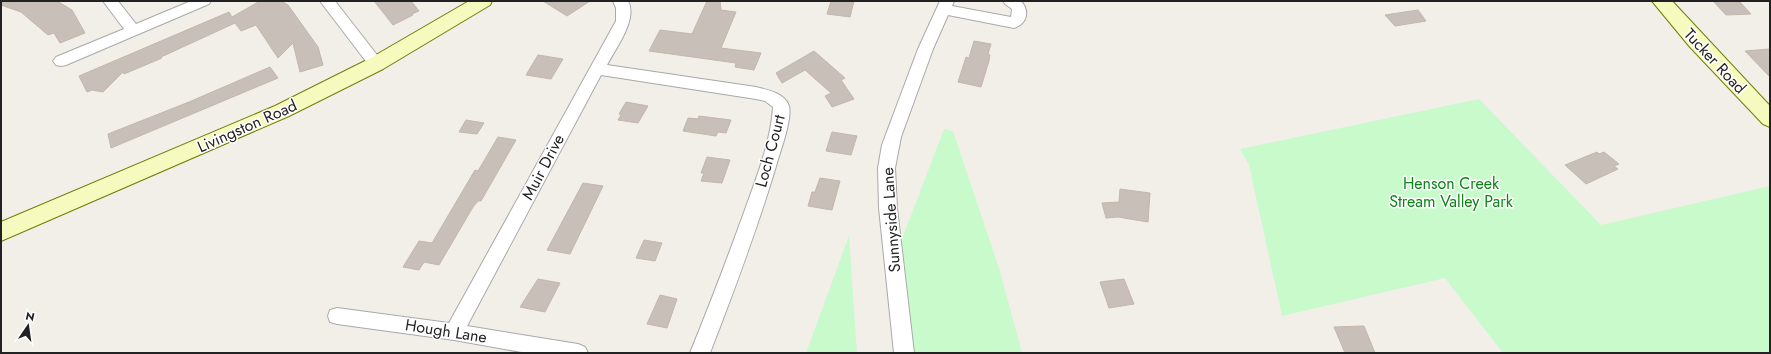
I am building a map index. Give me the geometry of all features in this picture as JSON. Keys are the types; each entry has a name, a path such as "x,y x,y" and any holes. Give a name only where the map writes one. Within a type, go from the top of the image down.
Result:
{"main road":[{"name":"Livingston Road","path":"1,232 232,134 289,108 376,64 483,1"},
{"name":"Tucker Road","path":"1661,1 1697,42 1770,119"}],"street":[{"path":"110,1 134,31"},
{"path":"61,61 204,1"},
{"path":"327,1 376,64"},
{"name":"Muir Drive","path":"454,332 622,21 624,11 620,1"},
{"path":"945,5 1014,23 1019,19 1021,10 1018,5 1010,1"},
{"name":"Sunnyside Lane","path":"904,353 888,208 886,163 893,137 914,80 945,5"},
{"name":"Loch Court","path":"596,69 756,93 770,97 782,108 779,128 763,179 700,353"},
{"name":"Hough Lane","path":"337,316 454,332 578,353"}],"green space":[{"name":"Henson Creek Stream Valley Park","path":"1479,99 1601,225 1770,186 1770,353 1503,353 1445,278 1282,316 1249,165 1240,149"},
{"path":"944,129 953,131 1000,271 1022,353 894,353 889,273"},
{"path":"849,236 857,353 806,353"}],"building":[{"path":"1,1 57,1 72,10 85,33 60,43 54,33 48,35 21,12 1,5"},
{"path":"260,1 281,1 288,5 318,47 323,65 300,72 293,43 278,58 256,25 241,31 235,23 161,57 162,58 124,74 123,72 103,92 92,90 87,92 79,76 229,12 232,17"},
{"path":"374,1 411,1 419,11 393,25"},
{"path":"543,1 590,1 567,16"},
{"path":"707,1 720,1 721,10 736,12 721,48 761,53 754,70 735,67 736,63 649,51 660,30 692,34"},
{"path":"831,1 854,1 850,17 827,14"},
{"path":"1713,1 1739,1 1751,14 1726,15"},
{"path":"1418,10 1426,21 1395,26 1385,15"},
{"path":"974,41 991,44 988,54 990,55 989,61 981,87 958,82 966,57 969,58"},
{"path":"1770,49 1770,77 1745,51"},
{"path":"814,51 845,78 841,80 854,99 832,107 825,96 831,93 805,70 782,83 776,73"},
{"path":"538,55 563,59 551,79 526,75"},
{"path":"270,67 278,78 111,148 108,134 189,102"},
{"path":"626,102 648,106 638,123 618,120 621,115 619,114"},
{"path":"699,116 731,120 726,133 718,132 716,136 683,131 688,118 698,119"},
{"path":"466,120 484,123 477,134 459,132"},
{"path":"832,132 857,136 851,155 826,151"},
{"path":"498,137 516,140 481,201 478,201 473,207 439,265 424,262 419,270 403,267 419,241 432,243 475,170 478,171"},
{"path":"1597,152 1599,154 1604,152 1619,164 1614,166 1618,169 1586,184 1565,165"},
{"path":"707,157 730,160 722,183 701,181 704,173 701,173"},
{"path":"820,178 840,181 832,210 808,206 812,192 815,192"},
{"path":"583,183 603,186 570,254 547,250"},
{"path":"1120,189 1150,193 1148,222 1118,217 1106,218 1102,203 1119,202"},
{"path":"644,240 662,243 655,261 636,258"},
{"path":"538,279 560,283 545,312 520,307"},
{"path":"1124,279 1134,304 1109,308 1100,282"},
{"path":"660,295 677,299 667,328 647,324"},
{"path":"1364,326 1375,353 1345,353 1334,327"}]}
